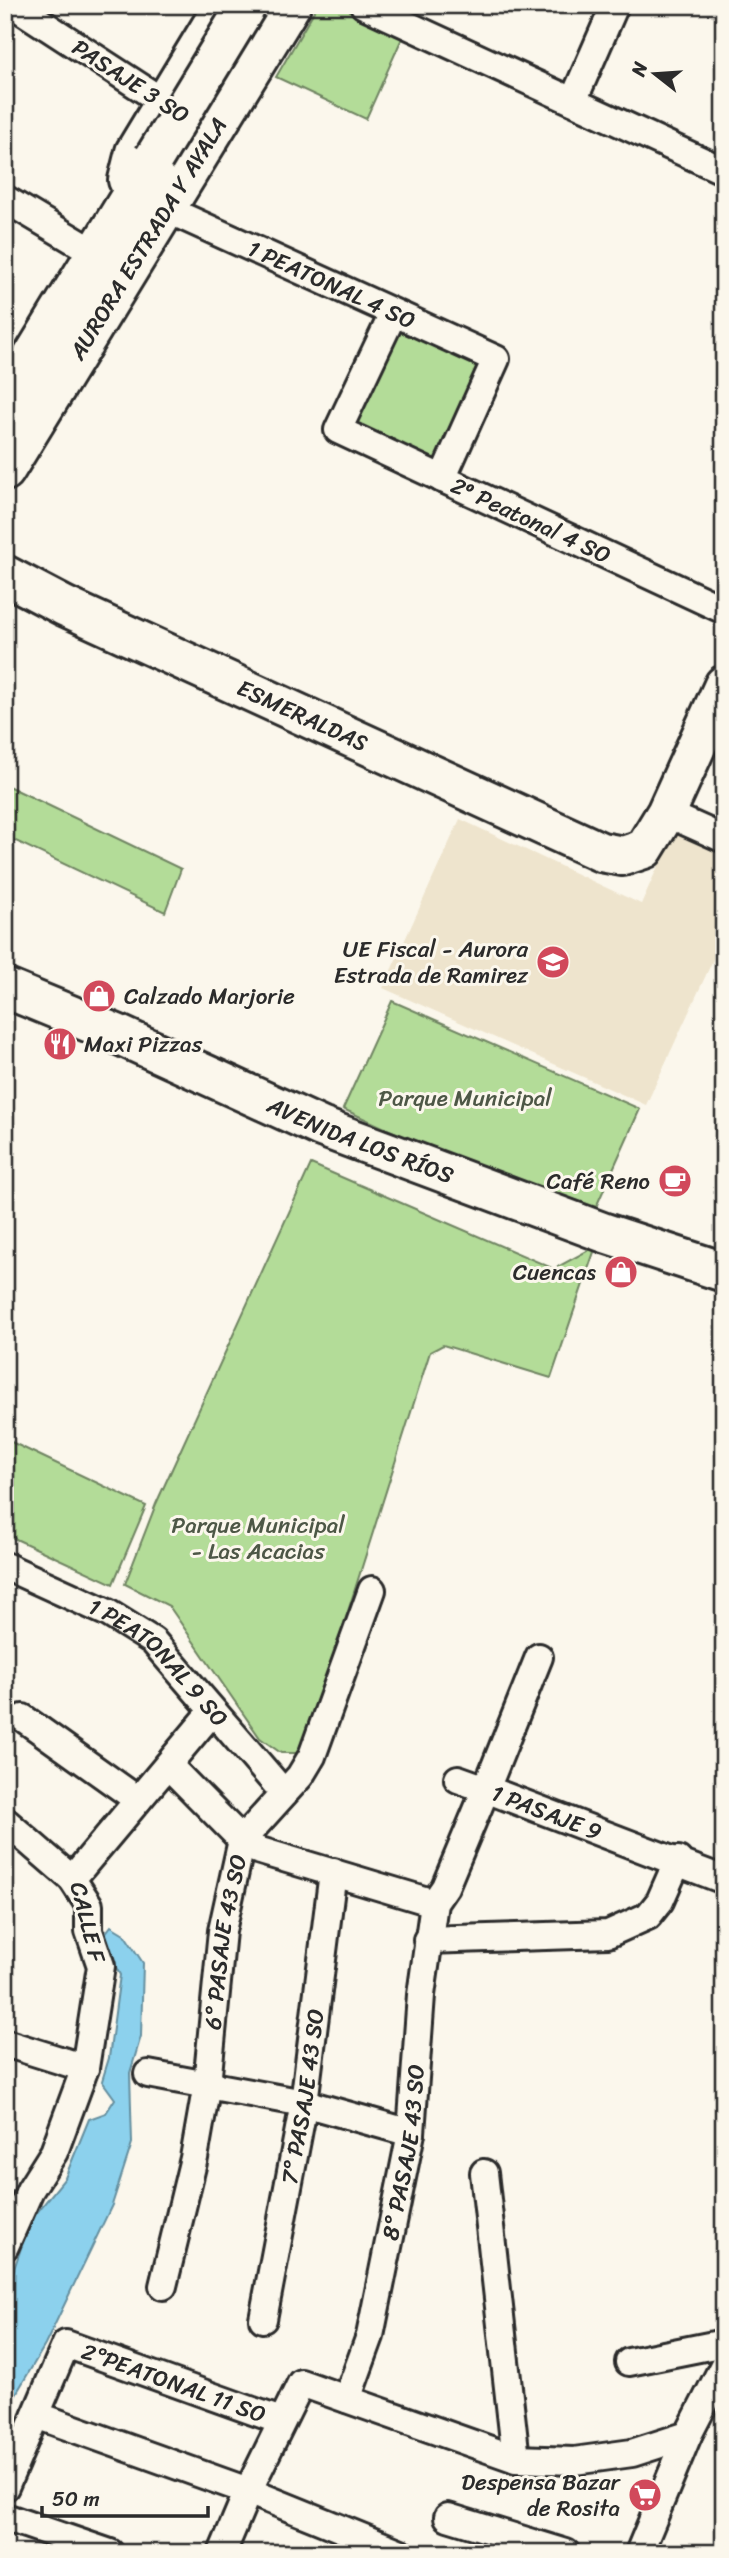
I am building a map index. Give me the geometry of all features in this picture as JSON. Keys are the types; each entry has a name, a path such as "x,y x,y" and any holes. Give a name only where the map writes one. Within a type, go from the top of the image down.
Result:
{"street":[{"name":"PASAJE 3 SO","path":"14,5 212,134"},
{"path":"119,218 135,152 224,5"},
{"name":"AURORA ESTRADA Y AYALA","path":"10,386 97,254 247,5"},
{"path":"364,5 724,171"},
{"path":"573,102 615,5"},
{"name":"AURORA ESTRADA Y AYALA","path":"5,471 286,10"},
{"path":"5,199 97,254"},
{"name":"1 PEATONAL 4 SO","path":"166,209 496,359 442,479"},
{"name":"2º Peatonal 4 SO","path":"393,314 338,430 724,610"},
{"name":"ESMERALDAS","path":"5,575 64,606 601,852 622,856 644,849 666,813"},
{"path":"724,685 666,813 724,839"},
{"name":"AVENIDA LOS RÍOS","path":"5,988 117,1034 321,1127 554,1215 724,1272"},
{"name":"1 PEATONAL 9 SO","path":"5,1566 108,1613 153,1641 212,1712 226,1723 283,1793"},
{"name":"6° PASAJE 43 SO","path":"163,2286 194,2158 207,2084 222,1931 242,1840 300,1776 312,1756 372,1590"},
{"path":"458,1779 486,1789 539,1657"},
{"name":"CALLE F","path":"5,2246 30,2190 54,2152 85,2068 101,1966 89,1931 89,1905 72,1879 212,1712"},
{"path":"23,1718 138,1800"},
{"path":"168,1765 242,1840 257,1850 435,1903"},
{"name":"1 PASAJE 9","path":"435,1903 445,1887 486,1789 678,1860 724,1880"},
{"path":"5,1821 72,1879"},
{"path":"427,1940 608,1934 648,1916 660,1901 678,1860"},
{"name":"7° PASAJE 43 SO","path":"262,2319 304,2104 334,1872"},
{"name":"8° PASAJE 43 SO","path":"347,2399 370,2336 411,2133 427,1940 435,1903"},
{"path":"5,2043 85,2068"},
{"path":"148,2074 304,2104 411,2133"},
{"path":"484,2173 516,2459"},
{"path":"629,2362 724,2343"},
{"name":"2°PEATONAL 11 SO","path":"36,2416 66,2344 281,2421"},
{"path":"639,2553 688,2435 720,2382"},
{"path":"222,2553 248,2491 301,2383 516,2459 574,2460 632,2453 688,2435"},
{"path":"5,2487 36,2416 248,2491 401,2553"},
{"path":"5,2517 110,2553"},
{"path":"448,2517 566,2553"}],"shaded area":[{"name":"UE Fiscal - Aurora Estrada de Ramirez","path":"460,819 641,904 677,824 724,845 724,936 646,1105 383,988"}],"green space":[{"path":"343,5 403,36 366,119 276,77 317,6"},
{"path":"397,325 486,364 439,469 351,429"},
{"path":"8,786 181,869 165,912 5,836"},
{"name":"Parque Municipal","path":"392,1001 640,1109 596,1207 449,1157 343,1109"},
{"name":"Parque Municipal - Las Acacias","path":"311,1164 554,1269 596,1246 551,1378 443,1345 430,1352 306,1744 297,1753 281,1753 260,1738 169,1606 125,1584 156,1504"},
{"path":"5,1439 146,1506 113,1584 5,1534"}],"water":[{"path":"111,1926 124,1934 143,1963 141,2036 130,2073 132,2143 112,2205 45,2345 7,2409 5,2441 5,2296 30,2221 65,2178 89,2119 106,2113 115,2099 102,2081 109,2058 120,1975 101,1939"}],"place":[{"name":"UE Fiscal - Aurora Estrada de Ramirez","path":"553,962"},
{"name":"Calzado Marjorie","path":"99,996"},
{"name":"Maxi Pizzas","path":"60,1044"},
{"name":"Café Reno","path":"675,1181"},
{"name":"Cuencas","path":"621,1272"},
{"name":"Despensa Bazar de Rosita","path":"645,2495"}]}
